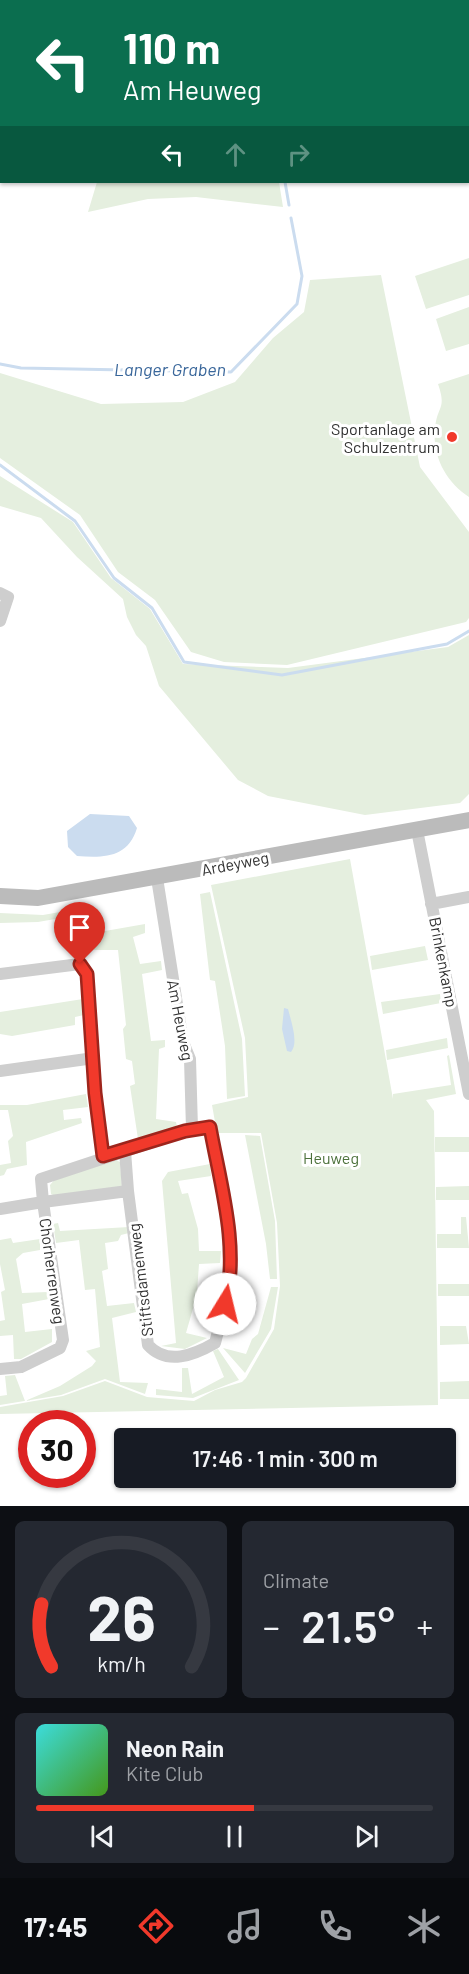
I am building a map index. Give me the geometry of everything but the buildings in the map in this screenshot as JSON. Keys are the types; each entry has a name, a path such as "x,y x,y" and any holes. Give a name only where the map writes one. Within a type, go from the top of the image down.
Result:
{"main road":[{"name":"Ardeyweg","path":"0,897 39,898 469,820"}],"street":[{"path":"0,593 8,597 0,621"},
{"name":"Brinkenkamp","path":"417,830 431,904 435,911 469,1094"},
{"name":"Am Heuweg","path":"157,878 183,1042 190,1059 192,1129"},
{"path":"431,904 469,897"},
{"path":"0,974 80,964 87,974 103,1156"},
{"path":"0,1071 94,1058"},
{"name":"Stiftsdamenweg","path":"129,1191 147,1345 156,1354 178,1358 193,1356 215,1343 230,1285 227,1220 210,1127 192,1129"},
{"path":"43,1202 41,1179 103,1156 192,1129"},
{"path":"0,1209 129,1191 125,1151"},
{"name":"Chorherrenweg","path":"0,1369 21,1367 60,1348 63,1340 43,1202"}],"green space":[{"path":"97,183 279,183 283,207 196,197 148,199 88,212"},
{"path":"469,258 469,295 426,309 415,276"},
{"path":"381,275 420,467 469,532 469,618 466,622 287,665 224,662 191,652 155,600 118,572 80,515 0,458 0,373 101,404 183,402 235,382 273,338 304,312 310,280"},
{"path":"469,307 469,344 446,351 436,319"},
{"name":"Sportanlage am Schulzentrum","path":"469,374 469,497 454,484 442,467 436,449 435,429 442,403 438,384"},
{"path":"0,476 73,522 111,578 150,609 183,664 288,668 448,647 469,635 469,794 460,803 365,815 268,796 238,780 159,686 146,646 136,635 127,617 123,599 77,557 41,518 0,506"},
{"name":"Heuweg","path":"350,859 393,1099 393,1094 451,1085 447,1056 449,1055 456,1094 426,1100 434,1111 438,1405 96,1412 96,1410 18,1410 18,1414 0,1414 0,1407 63,1396 105,1381 147,1397 194,1401 215,1390 242,1382 274,1329 280,1286 277,1223 261,1133 217,1133 212,1105 248,1097 245,1038 211,885"},
{"path":"210,892 242,1039 245,1096 227,1099 225,1046 215,981 210,980 200,894"},
{"path":"77,909 78,915 38,922 0,923 0,913 43,915"},
{"path":"145,924 145,933 133,937 140,964 161,961 162,970 142,974 151,1041 165,1040 165,1047 159,1049 156,1119 176,1122 177,1127 138,1139 130,1086 135,1084 132,1061 126,1059 123,1029 126,1025 118,950 94,950 88,934"},
{"path":"425,946 428,960 372,970 370,956"},
{"path":"440,994 441,1003 383,1014 381,1002"},
{"path":"83,999 84,1015 75,1017 75,1025 12,1036 0,1034 0,1012"},
{"path":"447,1038 448,1048 387,1060 386,1050"},
{"path":"86,1094 88,1107 63,1110 64,1120 81,1118 82,1123 26,1142 27,1165 7,1169 4,1175 0,1176 0,1165 11,1163 8,1141 13,1136 8,1110 0,1110 0,1105 27,1105"},
{"path":"245,1135 260,1136 275,1221 277,1279 270,1279 266,1244"},
{"path":"435,1137 469,1137 469,1152 435,1152"},
{"path":"116,1160 120,1162 122,1188 55,1196 51,1194 50,1185 56,1178"},
{"path":"210,1164 211,1176 178,1181 182,1194 188,1193 198,1229 199,1251 221,1251 220,1263 199,1264 197,1292 221,1294 217,1309 194,1305 186,1333 207,1338 185,1349 161,1346 176,1343 162,1181 168,1172"},
{"path":"469,1186 469,1200 436,1200 436,1187"},
{"path":"461,1217 466,1217 469,1248 437,1248 437,1234 461,1234"},
{"path":"58,1223 60,1231 129,1227 129,1233 121,1235 118,1241 105,1243 108,1269 102,1271 107,1306 134,1303 136,1312 112,1318 120,1382 148,1383 145,1394 105,1379 61,1395 25,1401 60,1386 92,1366 96,1361 86,1351 100,1347 95,1289 85,1290 79,1240 56,1243 53,1224"},
{"path":"11,1238 13,1243 40,1239 40,1250 23,1253 16,1259 22,1293 48,1292 49,1299 22,1304 25,1332 52,1329 52,1342 21,1359 14,1359 13,1335 0,1336 0,1321 5,1320 1,1292 5,1290 0,1264 0,1240"},
{"path":"438,1284 469,1284 469,1296 438,1296"},
{"path":"271,1287 278,1287 271,1329 245,1373 223,1348 246,1354 252,1339 258,1334"},
{"path":"440,1326 466,1326 469,1344 440,1345"},
{"path":"218,1349 239,1380 193,1398 156,1395 156,1389 182,1392 182,1368 188,1368 192,1394 224,1377 213,1351"},
{"path":"15,1375 25,1401 0,1405 0,1396 7,1395 5,1376"},
{"path":"469,1381 469,1399 440,1399 440,1382"}],"water":[{"path":"90,814 129,816 137,828 133,838 121,851 114,854 96,857 77,856 68,847 67,831"},
{"path":"284,1008 288,1009 294,1032 291,1052 287,1051 282,1029"}],"waterway":[{"name":"Langer Graben","path":"285,183 289,205"},
{"name":"Langer Graben","path":"0,364 21,368 231,372 297,304 302,276 291,218"},
{"path":"0,465 75,521 114,578 152,608 184,662 282,675 447,644 469,631"}],"place":[{"name":"Sportanlage am Schulzentrum","path":"452,437"}],"route":[{"path":"80,964 87,974 95,1093 103,1156 192,1129 210,1127 227,1220 230,1285 225,1304"}]}
